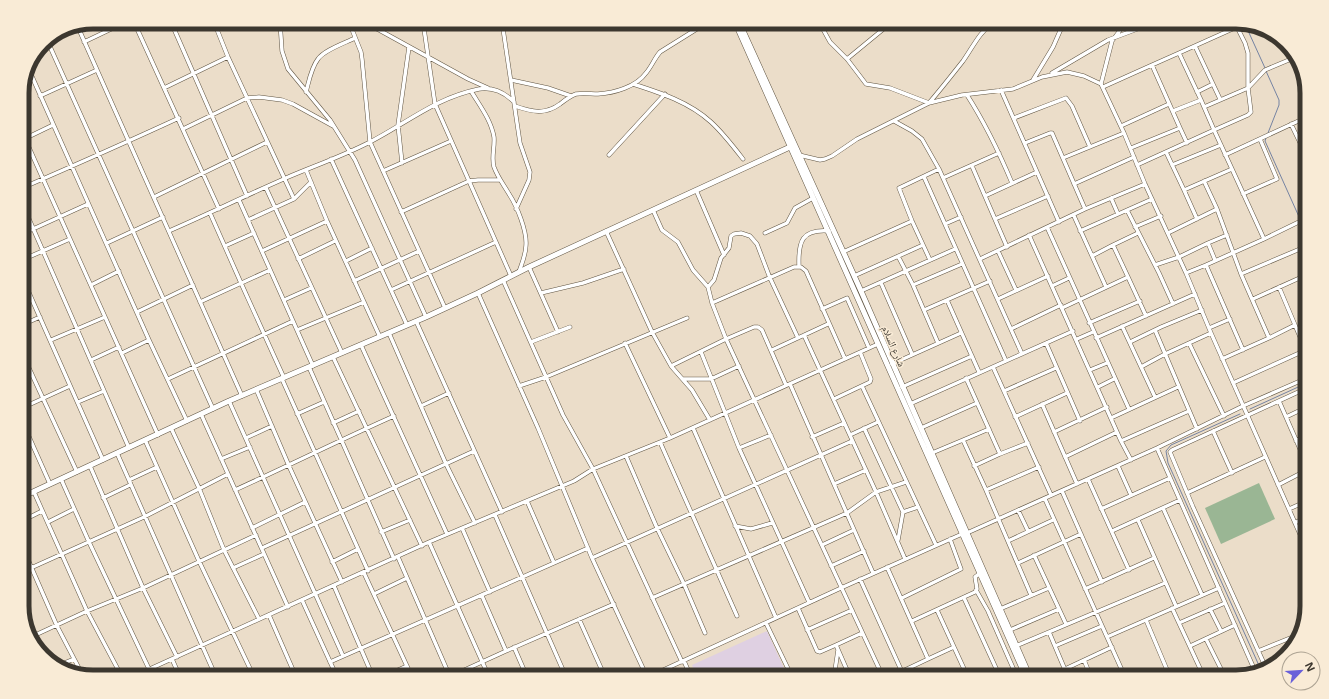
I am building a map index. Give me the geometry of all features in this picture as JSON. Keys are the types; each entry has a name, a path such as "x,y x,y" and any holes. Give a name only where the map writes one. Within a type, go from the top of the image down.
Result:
{"main road":[{"name":"شارع السلام","path":"738,29 878,344 1010,630 1027,670"},
{"name":"شارع السلام","path":"742,29 861,291 932,453 965,534 979,574 1023,670"},
{"path":"29,494 229,401 426,317 606,231 790,147"}],"street":[{"path":"84,42 111,29"},
{"path":"137,29 179,118 219,209"},
{"path":"174,29 246,196"},
{"path":"217,29 228,57 294,199"},
{"path":"281,29 283,58 288,69 334,127 350,151 401,259 426,317"},
{"path":"352,29 362,59 370,142 445,308"},
{"path":"377,29 468,79 503,92 514,102"},
{"path":"424,29 435,104 450,141 511,276"},
{"path":"503,29 522,149 530,175 516,209"},
{"path":"515,106 544,112 550,110 572,96 581,93 608,93 633,84 646,73 654,58 660,52 697,29"},
{"path":"823,29 830,42 847,59 866,84 890,88 929,103"},
{"path":"847,59 883,29"},
{"path":"929,103 963,61 984,29"},
{"path":"1033,80 1053,47 1061,29"},
{"path":"1102,86 1112,42 1115,36 1122,29"},
{"path":"1048,76 1115,36 1136,29"},
{"path":"1102,86 1233,29"},
{"path":"1137,166 1250,114 1248,53 1238,29"},
{"path":"79,31 242,396"},
{"path":"306,92 314,65 318,58 328,51 356,38"},
{"path":"50,46 213,409"},
{"path":"1195,46 1220,99"},
{"path":"402,163 398,125 409,47"},
{"path":"1179,53 1264,239"},
{"path":"164,88 228,57"},
{"path":"1204,107 1248,88 1263,71 1290,59"},
{"path":"1152,65 1187,143"},
{"path":"40,96 97,70"},
{"path":"799,155 820,160 825,159 832,156 857,138 929,103 966,95 1020,87 1033,80 1060,73 1076,73 1102,86 1131,148 1137,166 1179,257 1232,383 1300,534"},
{"path":"32,76 187,421"},
{"path":"511,80 548,88 572,96"},
{"path":"633,84 664,94 687,105 710,122 743,159"},
{"path":"1197,92 1213,84"},
{"path":"169,231 285,178 331,160 370,142 435,104 471,91 489,88"},
{"path":"1001,90 1059,222"},
{"path":"471,91 492,128 494,144 493,162 499,180 509,193 516,209 526,239 526,250 519,272"},
{"path":"608,155 664,94"},
{"path":"966,95 984,123 1012,183"},
{"path":"183,129 247,98 259,97 282,100 293,104 334,127"},
{"path":"1014,118 1066,98 1072,106 1090,147"},
{"path":"1173,111 1201,100"},
{"path":"1121,126 1169,104"},
{"path":"29,185 179,118"},
{"path":"1226,155 1300,120"},
{"path":"894,121 912,131 922,139 939,169 1022,354"},
{"path":"1291,124 1300,143"},
{"path":"29,137 53,125"},
{"path":"1131,148 1180,128"},
{"path":"1025,143 1052,133 1086,209"},
{"path":"1063,158 1124,133"},
{"path":"1243,194 1277,179 1260,139"},
{"path":"383,171 450,141"},
{"path":"154,197 267,142"},
{"path":"1172,165 1221,145"},
{"path":"29,149 44,178 60,218 158,435"},
{"path":"1166,152 1197,220"},
{"path":"943,178 999,153"},
{"path":"1074,184 1134,157"},
{"path":"331,160 407,325"},
{"path":"972,166 1007,247"},
{"path":"930,260 899,188 924,178 939,169"},
{"path":"1184,190 1232,169"},
{"path":"306,170 326,221 380,337"},
{"path":"985,196 1037,172"},
{"path":"924,178 1006,361"},
{"path":"401,212 469,181 499,180"},
{"path":"1204,181 1227,235 1241,274 1269,338"},
{"path":"248,220 294,199 311,182"},
{"path":"980,259 1029,235 1074,216 1086,209 1145,184"},
{"path":"266,188 342,353"},
{"path":"696,190 724,255"},
{"path":"995,219 1048,196"},
{"path":"765,233 787,223 795,208 813,198"},
{"path":"1111,198 1118,214"},
{"path":"1080,231 1152,199"},
{"path":"239,200 297,330 324,402 394,559"},
{"path":"29,231 88,204"},
{"path":"653,210 662,230 678,242 693,270 708,287 712,303 726,338 880,670"},
{"path":"1127,210 1173,304"},
{"path":"1168,233 1217,210"},
{"path":"210,213 283,378 314,453 358,549 374,594 409,670"},
{"path":"1074,216 1106,287"},
{"path":"1135,227 1160,216"},
{"path":"107,243 163,217"},
{"path":"945,224 961,217"},
{"path":"29,218 129,448"},
{"path":"262,251 326,221"},
{"path":"843,252 912,221"},
{"path":"1186,273 1300,221"},
{"path":"1047,227 1114,379 1129,409"},
{"path":"606,231 652,332 671,366 696,396 710,420"},
{"path":"799,266 800,248 806,234 814,231 829,231"},
{"path":"225,246 254,233"},
{"path":"1092,256 1138,233"},
{"path":"708,287 714,280 718,266 728,251 730,240 734,234 747,234 757,244 770,278 798,338"},
{"path":"1029,235 1077,339 1121,441 1131,460"},
{"path":"1155,265 1179,257 1227,235"},
{"path":"29,257 70,239"},
{"path":"298,258 336,241"},
{"path":"391,290 496,242"},
{"path":"1208,243 1215,260"},
{"path":"854,276 923,245"},
{"path":"1113,245 1146,316"},
{"path":"346,262 372,248"},
{"path":"861,291 955,249"},
{"path":"1241,274 1300,249"},
{"path":"354,281 419,251"},
{"path":"998,251 1016,290"},
{"path":"898,256 913,285 938,343"},
{"path":"913,285 962,264"},
{"path":"1206,265 1243,350"},
{"path":"712,303 799,266"},
{"path":"799,266 806,271 828,324 845,359"},
{"path":"529,267 558,332"},
{"path":"541,293 582,283 624,269"},
{"path":"200,302 270,270"},
{"path":"91,285 119,271"},
{"path":"998,299 1048,276"},
{"path":"1011,329 1128,277"},
{"path":"1052,286 1069,278"},
{"path":"1252,299 1300,278"},
{"path":"503,280 546,377 568,423 593,469 652,598 688,670"},
{"path":"924,310 990,280"},
{"path":"881,283 912,354"},
{"path":"137,312 193,285"},
{"path":"1279,287 1300,337"},
{"path":"284,300 312,288"},
{"path":"29,293 103,460"},
{"path":"478,293 592,558 645,670"},
{"path":"1096,338 1195,294"},
{"path":"822,309 847,298 869,348"},
{"path":"947,300 979,372"},
{"path":"297,330 364,302"},
{"path":"1089,323 1140,302"},
{"path":"1130,342 1202,310"},
{"path":"29,322 40,317"},
{"path":"51,340 105,317"},
{"path":"519,386 546,377 687,318"},
{"path":"1209,328 1230,319"},
{"path":"168,380 293,321"},
{"path":"416,321 502,512"},
{"path":"772,350 828,324"},
{"path":"1222,360 1295,325"},
{"path":"1122,326 1155,397"},
{"path":"531,342 570,327"},
{"path":"671,366 726,338 754,327 758,327 762,330 874,573"},
{"path":"1155,330 1197,429"},
{"path":"910,404 979,372 1073,332"},
{"path":"1077,339 1093,332"},
{"path":"389,333 446,464 475,523"},
{"path":"892,364 961,333"},
{"path":"1141,367 1164,354 1211,333"},
{"path":"804,335 850,434 905,559"},
{"path":"122,353 150,340"},
{"path":"625,343 670,438"},
{"path":"1046,343 1080,421"},
{"path":"1189,343 1224,416"},
{"path":"61,479 149,669 366,572 429,542 562,486 593,469 693,428 878,344"},
{"path":"361,345 447,534"},
{"path":"91,360 119,347"},
{"path":"701,352 739,448 809,602"},
{"path":"834,399 870,382 871,379 860,352"},
{"path":"1232,383 1300,354"},
{"path":"902,387 972,356"},
{"path":"333,357 422,546"},
{"path":"1090,370 1107,363"},
{"path":"683,379 711,379 740,366"},
{"path":"993,367 1051,495"},
{"path":"29,368 77,472"},
{"path":"1004,391 1056,368"},
{"path":"966,378 1000,454"},
{"path":"1098,387 1114,379"},
{"path":"663,670 860,579 1118,466 1243,406 1300,381"},
{"path":"29,405 70,386"},
{"path":"862,386 936,545"},
{"path":"1111,418 1178,387"},
{"path":"256,389 305,502 342,582"},
{"path":"78,402 104,391"},
{"path":"1264,663 1187,494 1170,451 1300,391"},
{"path":"421,406 448,393"},
{"path":"1015,417 1067,393"},
{"path":"229,401 344,656"},
{"path":"1279,401 1300,450"},
{"path":"297,414 324,402"},
{"path":"921,428 977,403"},
{"path":"1042,404 1077,484"},
{"path":"1054,432 1107,407"},
{"path":"1286,417 1300,410"},
{"path":"334,423 359,411"},
{"path":"1121,441 1189,411"},
{"path":"201,414 288,607"},
{"path":"235,490 394,416"},
{"path":"850,434 878,422"},
{"path":"812,437 844,423"},
{"path":"246,438 272,426"},
{"path":"171,428 199,488 224,550 259,619"},
{"path":"693,428 776,618"},
{"path":"864,428 903,512 897,541"},
{"path":"932,453 989,429"},
{"path":"1213,431 1232,473"},
{"path":"1065,457 1118,432"},
{"path":"739,448 771,435"},
{"path":"29,437 50,484"},
{"path":"1296,441 1300,439"},
{"path":"145,440 199,561 251,670"},
{"path":"963,440 1031,595"},
{"path":"592,558 852,441"},
{"path":"660,442 736,616"},
{"path":"974,466 1028,443"},
{"path":"221,459 250,447"},
{"path":"1157,448 1253,668"},
{"path":"262,548 474,451"},
{"path":"117,453 144,517 213,670"},
{"path":"626,456 705,633"},
{"path":"1187,494 1265,457"},
{"path":"90,466 143,588 177,656"},
{"path":"1118,466 1131,495"},
{"path":"128,480 157,467"},
{"path":"986,490 1038,467"},
{"path":"834,484 866,470"},
{"path":"29,568 144,517 228,474"},
{"path":"1278,485 1300,474"},
{"path":"1102,509 1170,478"},
{"path":"1088,479 1129,570"},
{"path":"652,598 847,513 876,492 906,482"},
{"path":"103,498 130,485"},
{"path":"1062,491 1102,582"},
{"path":"34,492 87,611 118,670"},
{"path":"1045,499 1122,670"},
{"path":"1112,532 1180,500"},
{"path":"527,501 554,563"},
{"path":"252,528 305,502"},
{"path":"1289,509 1300,504"},
{"path":"903,512 918,507"},
{"path":"1163,508 1202,595"},
{"path":"48,522 74,509"},
{"path":"1018,510 1028,531"},
{"path":"29,518 42,511"},
{"path":"495,515 563,670"},
{"path":"382,532 410,520"},
{"path":"1008,541 1054,520"},
{"path":"1138,520 1166,583 1179,623 1201,670"},
{"path":"1295,523 1300,520"},
{"path":"735,526 752,529 772,523"},
{"path":"462,528 490,592"},
{"path":"822,545 854,530"},
{"path":"1018,563 1081,534"},
{"path":"36,635 87,611 143,588 256,535"},
{"path":"902,598 961,569 950,540"},
{"path":"429,542 486,670"},
{"path":"330,662 588,548"},
{"path":"332,562 358,549"},
{"path":"831,566 864,551"},
{"path":"234,568 264,554"},
{"path":"1034,556 1066,624"},
{"path":"398,557 447,670"},
{"path":"1085,589 1154,558"},
{"path":"29,561 57,626 79,668"},
{"path":"887,567 928,659"},
{"path":"979,574 975,577 976,590 988,611 1014,670"},
{"path":"374,594 407,578"},
{"path":"860,579 901,670"},
{"path":"1016,646 1166,583"},
{"path":"334,586 370,670"},
{"path":"1000,609 1049,588"},
{"path":"1107,637 1219,588"},
{"path":"912,621 964,598 976,590"},
{"path":"482,596 506,651"},
{"path":"964,598 997,670"},
{"path":"302,600 334,670"},
{"path":"1179,623 1225,603"},
{"path":"464,670 614,604"},
{"path":"798,608 818,652 837,647 862,633"},
{"path":"1010,630 1059,609"},
{"path":"1210,609 1221,631"},
{"path":"807,630 852,610"},
{"path":"937,610 965,670"},
{"path":"269,615 293,670"},
{"path":"579,619 602,670"},
{"path":"1146,620 1167,670"},
{"path":"766,623 789,670"},
{"path":"1190,646 1235,625"},
{"path":"1055,646 1102,626"},
{"path":"1049,632 1065,669 1112,647"},
{"path":"1258,650 1291,637"},
{"path":"1206,639 1222,670"},
{"path":"514,647 524,670"},
{"path":"835,670 837,647"},
{"path":"837,647 847,670"},
{"path":"906,670 954,647"},
{"path":"65,663 74,659"},
{"path":"172,659 177,670"},
{"path":"1084,660 1088,670"},
{"path":"398,670 407,666"}],"shaded area":[{"path":"767,631 785,670 694,670 692,665"}],"green space":[{"path":"1259,483 1275,519 1221,544 1205,508"}],"waterway":[{"path":"1248,30 1265,68"},
{"path":"1266,71 1279,100 1279,105 1268,133"},
{"path":"1266,138 1265,141 1300,219"},
{"path":"1250,409 1300,386"},
{"path":"1240,414 1171,445 1166,451 1168,463 1259,666"}]}
